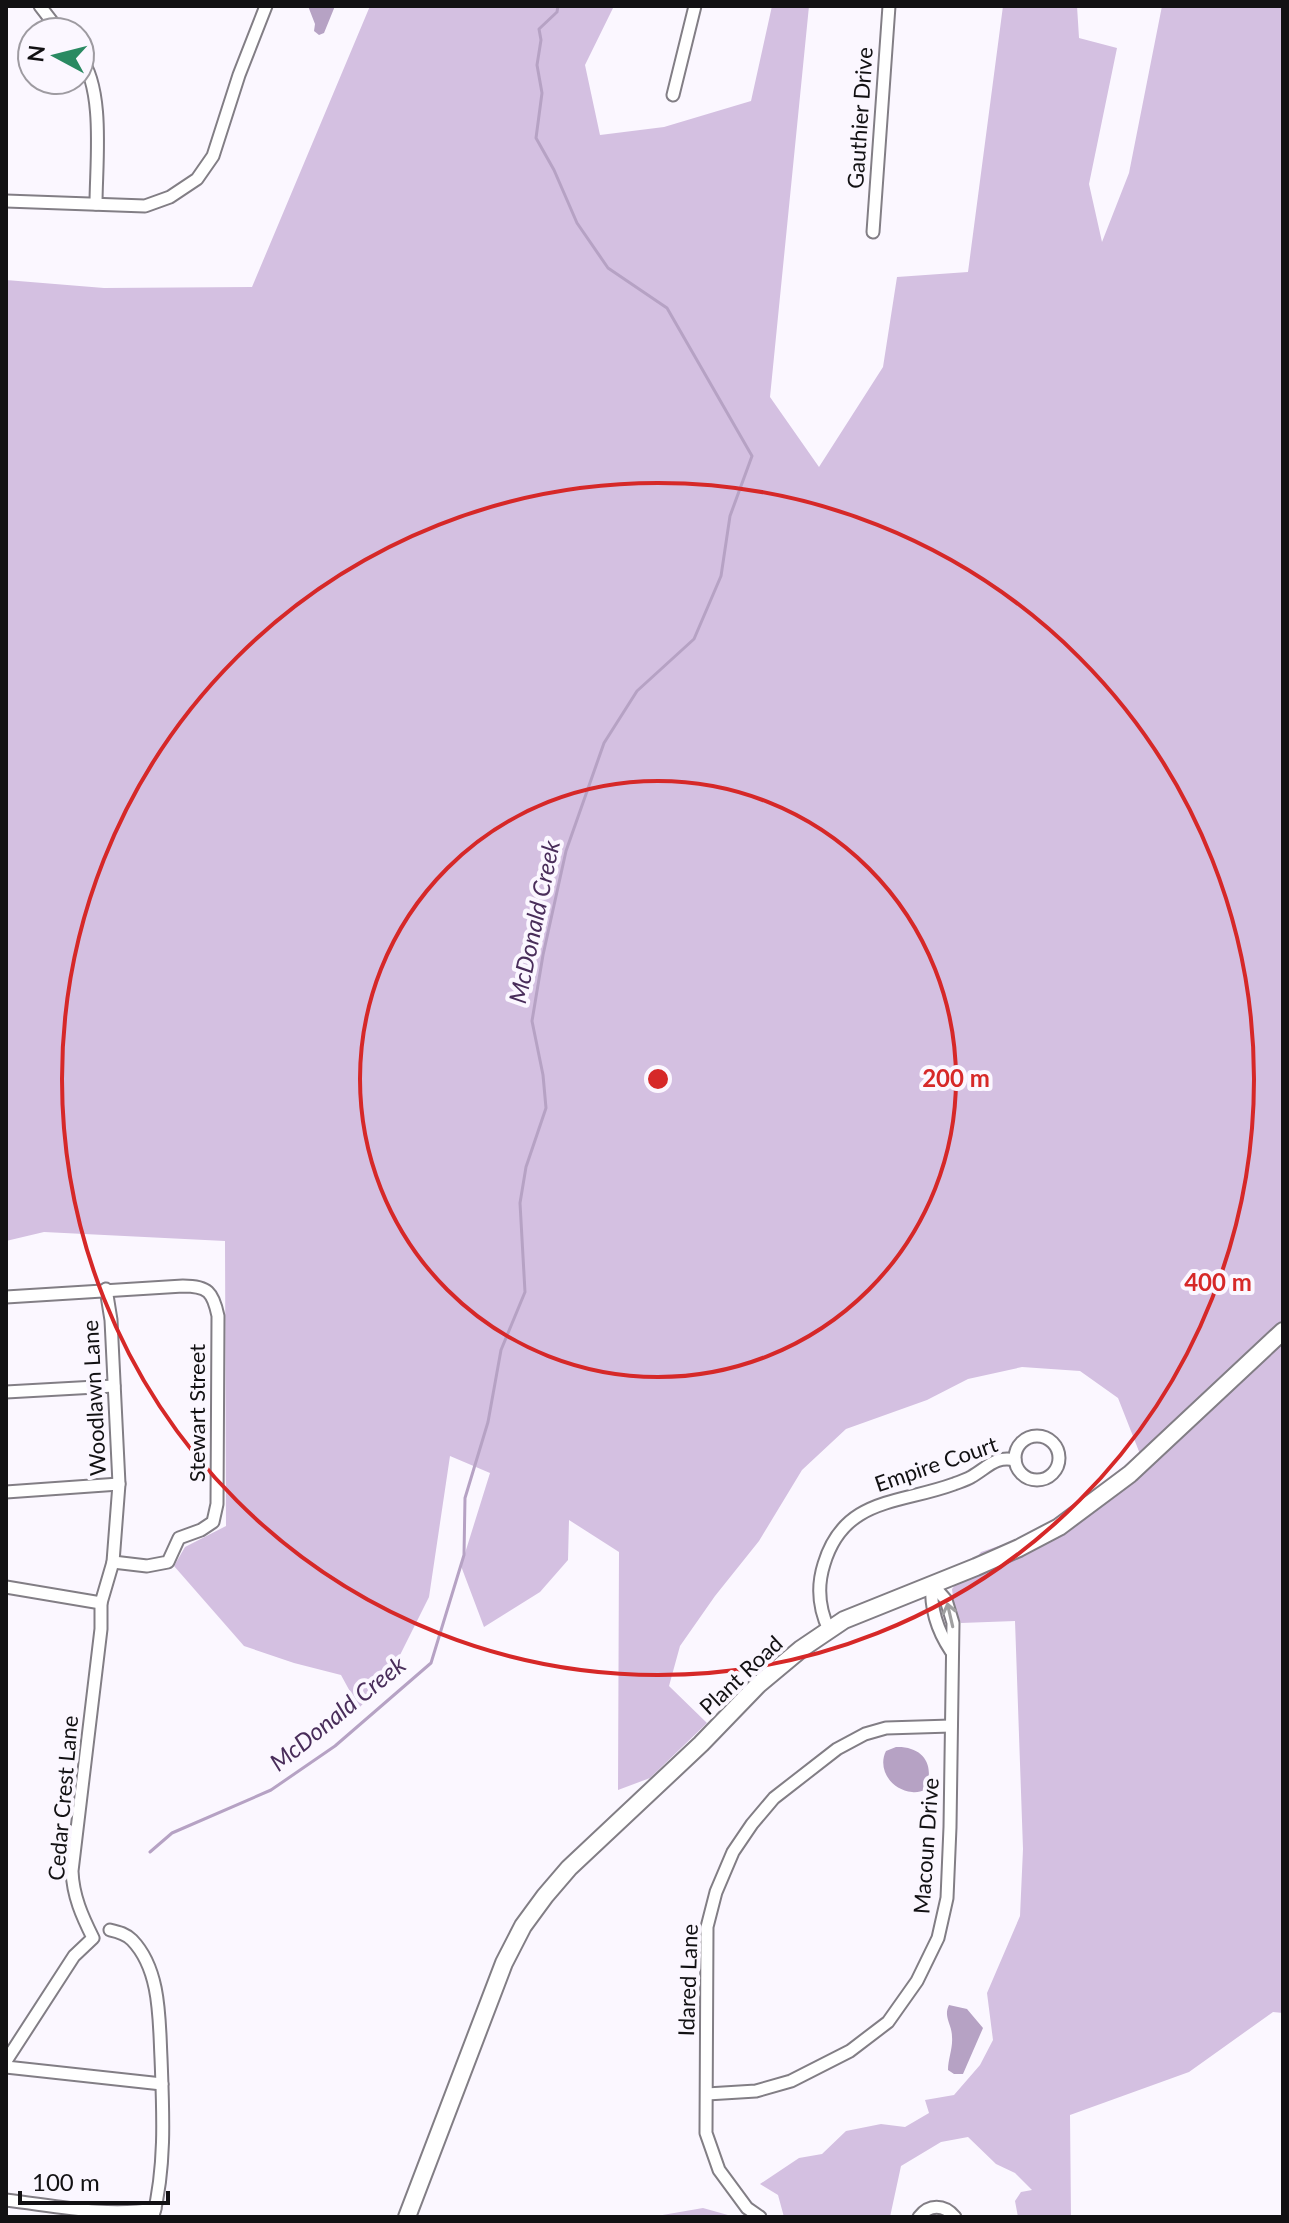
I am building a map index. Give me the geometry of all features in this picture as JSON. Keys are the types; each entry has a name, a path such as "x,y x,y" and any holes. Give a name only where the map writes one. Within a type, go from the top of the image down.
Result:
{"street":[{"path":"6,201 145,206 170,197 197,179 213,156 239,75 266,6"},
{"path":"673,95 695,6"},
{"name":"Gauthier Drive","path":"873,232 889,6"},
{"path":"95,96 96,204"},
{"name":"Stewart Street","path":"106,1289 197,1286 214,1297 218,1316 217,1504 213,1522 179,1538 168,1562 147,1566 113,1562"},
{"name":"Woodlawn Lane","path":"6,1297 106,1289 111,1320 119,1484 113,1562 101,1603"},
{"name":"Plant Road","path":"407,2217 504,1963 530,1916 569,1868 701,1744 759,1684 801,1649 844,1620 1019,1548 1059,1527 1130,1474 1283,1331"},
{"path":"6,1392 114,1386"},
{"name":"Empire Court","path":"829,1630 821,1607 821,1573 827,1552 854,1517 885,1502 971,1477 997,1460 1015,1460"},
{"path":"6,1492 119,1484"},
{"name":"Macoun Drive","path":"707,2094 756,2091 791,2081 850,2051 888,2022 917,1981 938,1938 947,1898 952,1651 940,1633 931,1602 932,1584"},
{"path":"6,1587 101,1603"},
{"name":"Cedar Crest Lane","path":"6,2064 74,1956 93,1938 79,1909 72,1871 101,1629 101,1603"},
{"name":"Idared Lane","path":"760,2217 747,2208 719,2170 706,2133 707,1927 716,1892 739,1843 774,1798 837,1749 865,1734 886,1728 951,1726"},
{"path":"6,2200 99,2212 154,2213 164,2129 158,2009 147,1966 132,1941 124,1934 110,1930"},
{"path":"6,2064 162,2084"},
{"path":"919,2217 925,2210 938,2206 955,2217"}],"shaded area":[{"path":"308,6 335,6 324,33 319,35 314,31 315,24"},
{"path":"370,6 614,6 585,65 600,135 664,127 751,101 772,6 809,6 770,397 819,467 883,367 897,277 968,272 1003,6 1077,6 1079,38 1117,48 1089,184 1102,242 1129,173 1162,6 1283,6 1283,2013 1273,2012 1189,2072 1070,2115 1071,2217 1018,2217 1015,2201 1021,2192 1032,2190 1015,2173 996,2164 968,2137 941,2142 901,2166 890,2217 784,2217 778,2195 760,2184 799,2158 822,2154 846,2131 881,2124 905,2127 929,2113 925,2100 954,2095 980,2065 993,2040 987,1993 1020,1916 1023,1849 1015,1621 961,1623 954,1606 952,1589 981,1552 1028,1536 1076,1504 1140,1454 1118,1398 1080,1371 1022,1367 968,1379 927,1400 846,1429 802,1470 759,1541 680,1646 669,1686 707,1723 650,1778 618,1790 619,1552 569,1520 568,1560 540,1592 484,1627 461,1566 490,1473 450,1456 429,1597 390,1675 359,1708 341,1675 244,1646 174,1566 185,1547 226,1526 225,1241 44,1232 6,1241 6,280 104,288 252,287"},
{"path":"896,1747 913,1750 925,1759 929,1773 925,1790 904,1790 888,1778 884,1758 886,1751"},
{"path":"949,2005 967,2009 983,2028 963,2074 948,2070 952,2041 947,2013"},
{"path":"703,2208 735,2217 651,2217"}],"waterway":[{"name":"McDonald Creek","path":"150,1852 172,1833 271,1790 335,1746 431,1663 464,1555 465,1498 488,1422 501,1350 525,1292 520,1203 526,1167 546,1108 532,1021 566,851 604,743 637,691 694,639 721,576 730,516 752,456 667,308 608,268 577,223 536,138 542,93 537,65 541,40 539,29 557,12 558,6"}]}
